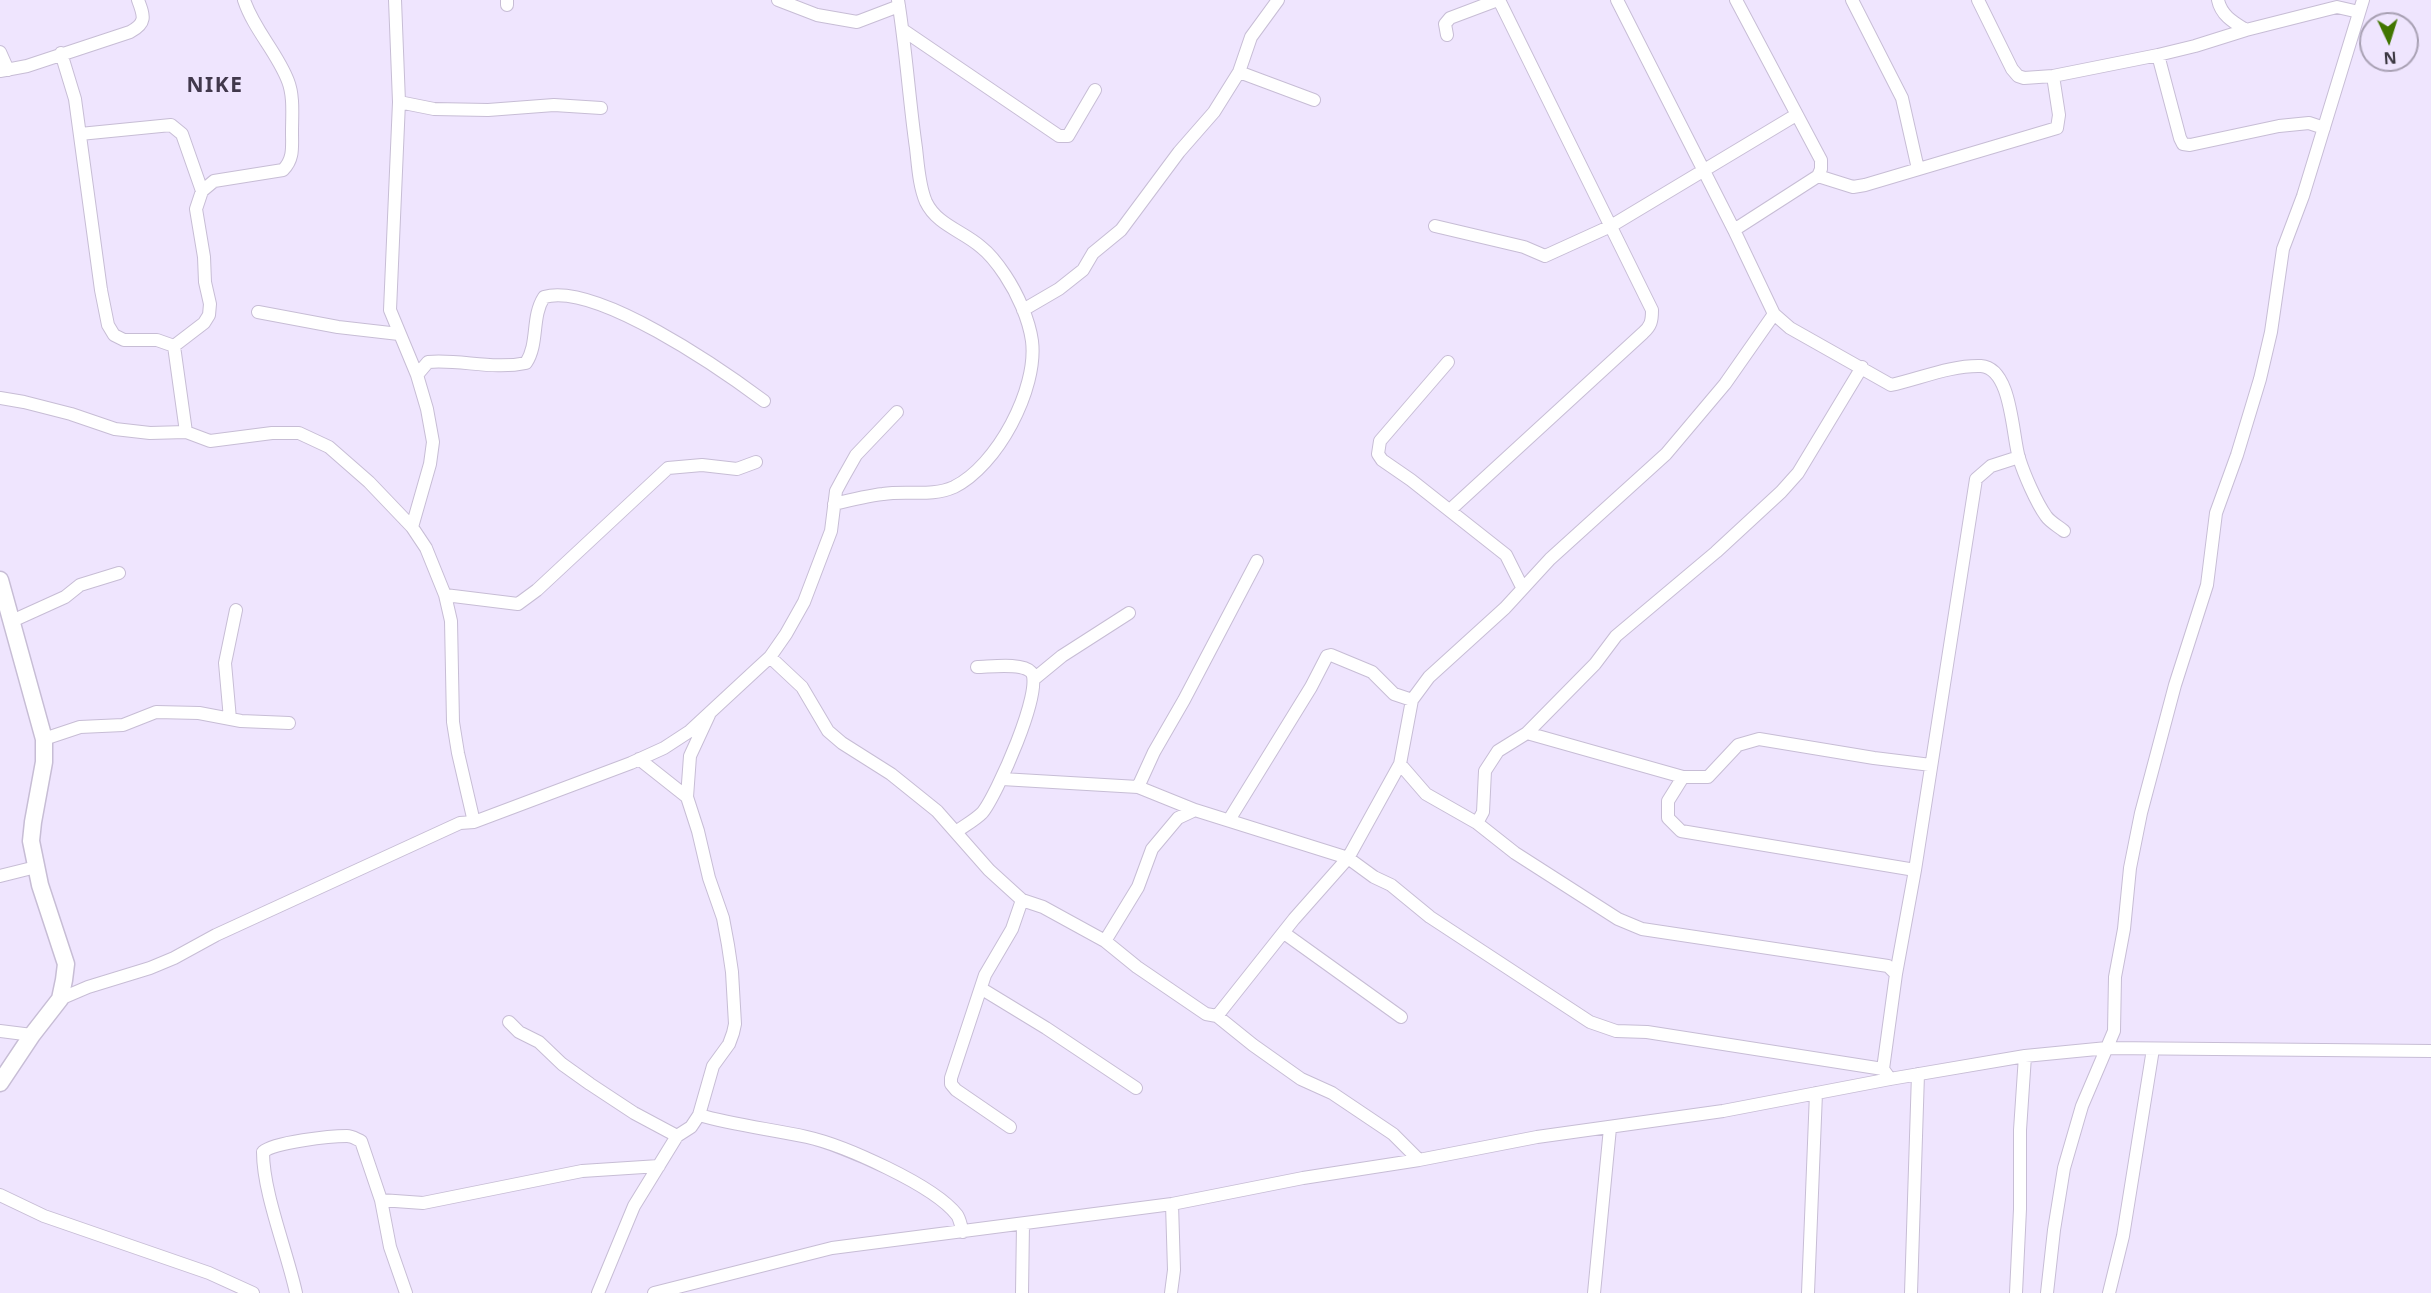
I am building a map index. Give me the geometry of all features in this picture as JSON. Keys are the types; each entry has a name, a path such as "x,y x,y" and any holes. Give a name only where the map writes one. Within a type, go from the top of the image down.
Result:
{"street":[{"path":"0,52 4,71 130,33 140,27 144,18 138,0"},
{"path":"174,346 204,323 209,315 210,304 196,209 202,191 214,181 283,170 292,158 289,83 279,62 250,18 244,0"},
{"path":"395,0 399,102 390,310 417,375 427,409 433,442 430,464 412,527"},
{"path":"778,0 817,15 856,22 898,3 913,130 925,201 935,216 982,247 1005,275 1023,310 1032,342 1030,378 1019,410 996,448 976,472 953,487 924,493 884,493 834,504"},
{"path":"1023,310 1059,290 1083,270 1092,253 1121,230 1172,161 1214,112 1239,72 1251,37 1278,0"},
{"path":"1447,35 1446,24 1450,18 1499,0 1652,310 1650,326 1450,510"},
{"path":"1617,0 1774,314 1790,328 1891,385 1950,370 1982,366 1999,375 2004,387 2019,457 2047,517 2064,531"},
{"path":"1734,230 1818,176 1821,169 1821,160 1736,0"},
{"path":"1852,0 1902,98 1918,169"},
{"path":"1978,0 2018,76 2031,78 2158,56 2246,30 2306,17 2337,7 2361,6 2303,196 2283,249 2271,332 2260,379 2237,455 2216,513 2207,585 2175,685 2141,813 2130,868 2124,929 2115,977 2114,1031 2082,1106 2064,1168 2047,1293"},
{"path":"2218,0 2220,10 2233,23 2246,30"},
{"path":"903,30 1059,136 1068,136 1095,90"},
{"path":"61,53 75,99 101,290 108,325 114,335 124,340 157,340 174,346"},
{"path":"2158,56 2183,144 2190,146 2289,125 2309,123 2324,128"},
{"path":"1239,72 1314,100"},
{"path":"1818,176 1853,187 1865,185 2057,128 2059,116 2052,76"},
{"path":"399,102 434,109 488,110 554,105 601,108"},
{"path":"1435,226 1524,247 1545,256 1611,226 1796,115"},
{"path":"80,134 171,125 182,134 202,191"},
{"path":"417,375 428,362 447,360 493,365 526,363 534,344 539,305 544,297 554,294 596,304 653,329 728,374 764,401"},
{"path":"258,312 338,327 399,334"},
{"path":"1217,1016 1348,858 1400,764 1412,700 1429,677 1505,608 1550,559 1665,454 1725,384 1774,314"},
{"path":"174,346 186,432"},
{"path":"1448,362 1380,441 1378,448 1382,460 1506,555 1522,587"},
{"path":"1477,823 1483,812 1485,771 1490,761 1498,752 1527,733 1595,664 1616,636 1716,552 1781,492 1798,473 1862,367"},
{"path":"0,398 71,414 115,429 150,433 186,432 210,441 272,433 299,433 329,447 369,482 412,527 426,548 445,595 451,621 453,722 474,822"},
{"path":"60,999 103,982 150,968 357,869 460,823 474,822 639,759 664,747 690,730 770,657 804,602 831,531 836,491 856,455 897,412"},
{"path":"1886,1074 1896,974 1976,479 1991,466 2019,457"},
{"path":"445,595 518,604 537,590 668,468 702,465 737,468 756,462"},
{"path":"1138,787 1154,752 1257,561"},
{"path":"12,621 65,597 80,585 119,573"},
{"path":"0,580 44,739 44,762 33,822 32,841 40,885 66,964 60,999 32,1035 0,1083"},
{"path":"230,719 225,663 236,610"},
{"path":"1034,679 1062,656 1129,613"},
{"path":"1229,820 1311,687 1327,656 1331,655 1372,672 1394,694 1412,700"},
{"path":"770,657 802,687 828,731 842,743 912,789 937,811 989,870 1022,900 1043,907 1105,941 1137,967 1206,1014 1217,1016 1252,1045 1301,1079 1332,1093 1393,1134 1419,1161"},
{"path":"956,832 982,813 1002,779 1027,710 1034,679 1031,672 1020,666 977,667"},
{"path":"598,1293 633,1206 677,1136 691,1126 699,1114 714,1066 729,1044 735,1024 732,972 724,927 687,797 690,756 712,709"},
{"path":"44,739 80,727 123,724 156,712 199,713 230,719 289,723"},
{"path":"1527,733 1683,777 1708,777 1738,745 1759,739 1931,765"},
{"path":"639,759 687,797"},
{"path":"1400,764 1426,794 1477,823 1515,854 1618,919 1642,928 1888,966 1896,974"},
{"path":"1683,777 1668,801 1668,818 1681,831 1914,870"},
{"path":"1002,779 1138,787 1195,810 1348,858 1374,877 1391,885 1430,916 1590,1022 1616,1031 1647,1032 1886,1074 1918,1074 2025,1056 2108,1048 2431,1051"},
{"path":"1105,941 1138,887 1152,849 1178,818 1195,810"},
{"path":"0,876 36,867"},
{"path":"1010,1127 956,1090 951,1084 952,1073 985,975 1012,929 1022,900"},
{"path":"1284,933 1401,1017"},
{"path":"982,989 1046,1028 1136,1088"},
{"path":"509,1022 519,1032 539,1042 562,1064 590,1084 634,1113 677,1136"},
{"path":"0,1031 32,1035"},
{"path":"2109,1293 2119,1261 2153,1049"},
{"path":"2016,1293 2020,1209 2020,1130 2025,1056"},
{"path":"654,1293 831,1248 1172,1204 1303,1178 1419,1161 1537,1137 1723,1111 1815,1093 1886,1074"},
{"path":"1911,1293 1918,1074"},
{"path":"1808,1293 1815,1093"},
{"path":"699,1114 732,1125 809,1138 886,1166 943,1203 957,1215 963,1232"},
{"path":"1594,1293 1610,1128"},
{"path":"296,1293 271,1198 263,1163 263,1152 269,1147 285,1144 350,1136 361,1141 381,1200 390,1247 406,1293"},
{"path":"381,1200 423,1203 582,1171 659,1166"},
{"path":"0,1195 44,1216 209,1273 253,1293"},
{"path":"1171,1293 1174,1269 1172,1204"},
{"path":"1022,1293 1023,1224"}],"district":[{"name":"NIKE","path":"215,86"}]}
